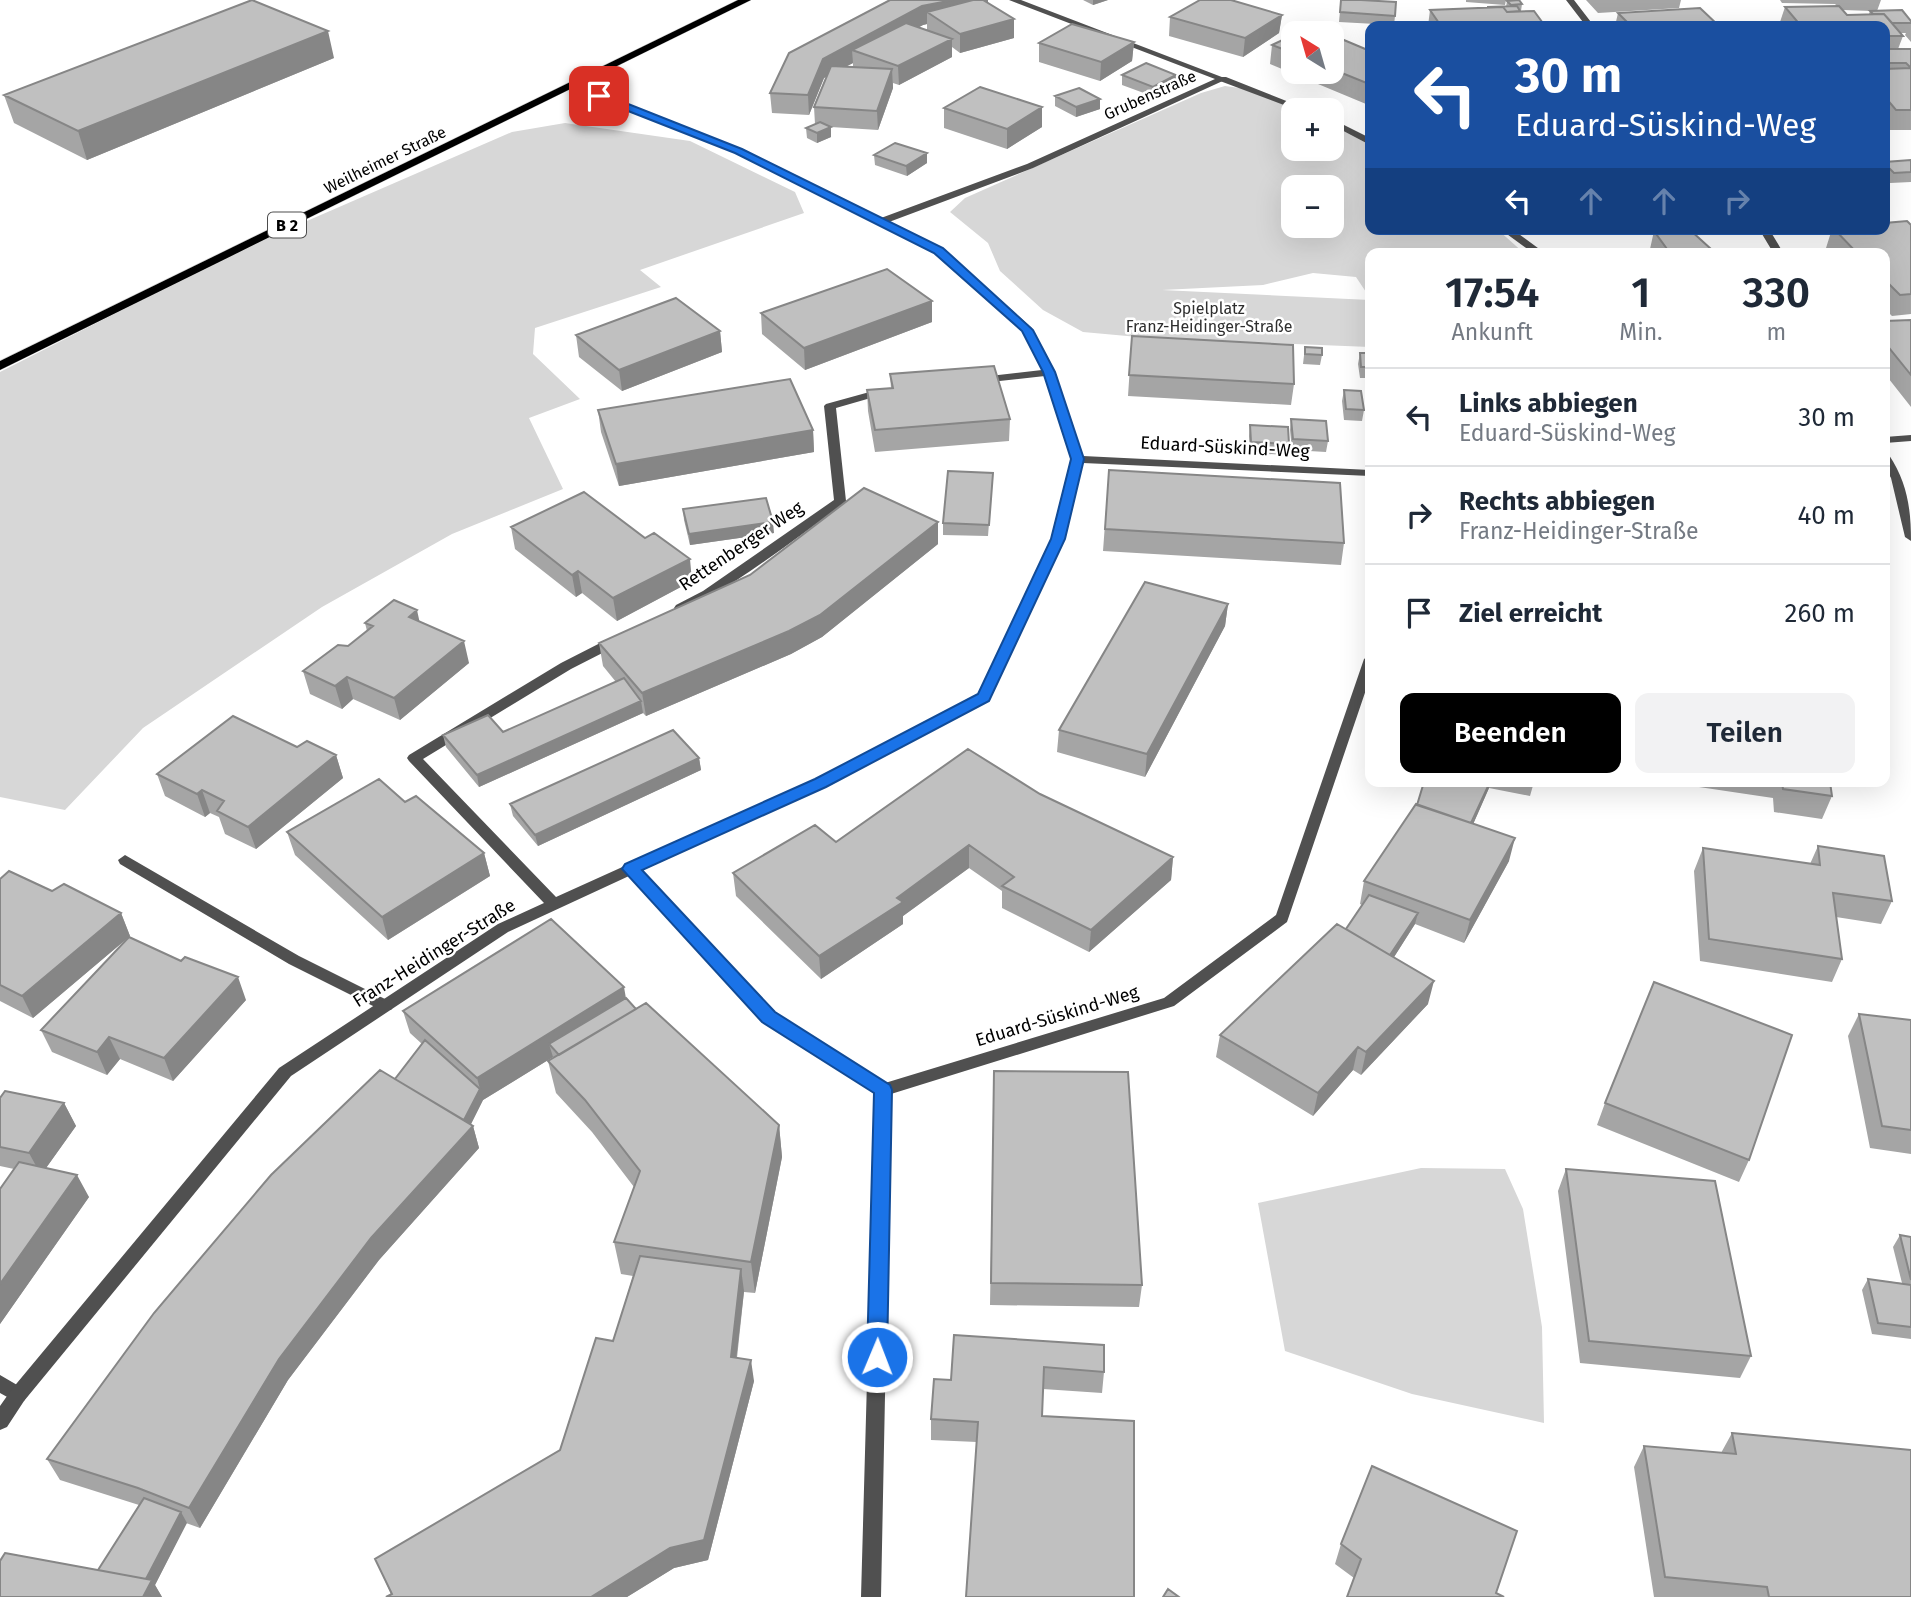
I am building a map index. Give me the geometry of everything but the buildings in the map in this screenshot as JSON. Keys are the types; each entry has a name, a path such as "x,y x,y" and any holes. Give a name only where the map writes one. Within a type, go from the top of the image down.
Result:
{"main road":[{"name":"Weilheimer Straße","path":"0,366 746,0"}],"street":[{"name":"Grubenstraße","path":"1013,0 1223,79"},
{"path":"1570,0 1586,21"},
{"path":"1223,79 1281,101"},
{"name":"Grubenstraße","path":"881,222 1030,166 1223,79"},
{"path":"574,86 739,151 939,251 1027,330 1049,372 1078,459"},
{"path":"1344,128 1365,139"},
{"path":"1514,235 1533,248"},
{"path":"972,381 1049,372"},
{"name":"Rettenberger Weg","path":"672,612 707,594 840,501 830,406 895,390"},
{"path":"1890,440 1911,438"},
{"name":"Eduard-Süskind-Weg","path":"1078,459 1365,473"},
{"name":"Franz-Heidinger-Straße","path":"0,1421 18,1395 285,1072 503,928 820,783 984,697 1058,539 1078,459"},
{"path":"1890,466 1897,478 1911,537"},
{"path":"553,903 414,758 566,666 625,636"},
{"name":"Eduard-Süskind-Weg","path":"883,1090 1168,1002 1282,918 1365,674"},
{"path":"125,860 294,960 386,1006"},
{"path":"631,869 768,1017 883,1090 871,1597"},
{"path":"0,1382 18,1395"}],"green space":[{"name":"Spielplatz Franz-Heidinger-Straße","path":"1225,86 1247,89 1281,103 1281,161 1344,161 1344,131 1365,142 1365,235 1504,235 1518,248 1365,248 1365,290 1356,277 1313,273 1263,285 1162,290 1365,300 1365,347 1149,338 1083,332 1043,310 1000,271 988,243 950,212 965,198 1201,93"},
{"path":"565,123 690,141 795,192 804,213 640,270 661,287 535,328 533,354 580,399 529,418 563,489 452,534 322,607 143,728 65,810 0,797 0,372 240,250 512,132"},
{"path":"1421,1168 1505,1169 1523,1209 1542,1327 1544,1423 1412,1394 1285,1351 1258,1203"}],"route":[{"path":"599,96 739,151 939,251 1027,330 1049,372 1078,459 1058,539 984,697 820,783 631,869 768,1017 883,1090 877,1357"}]}
